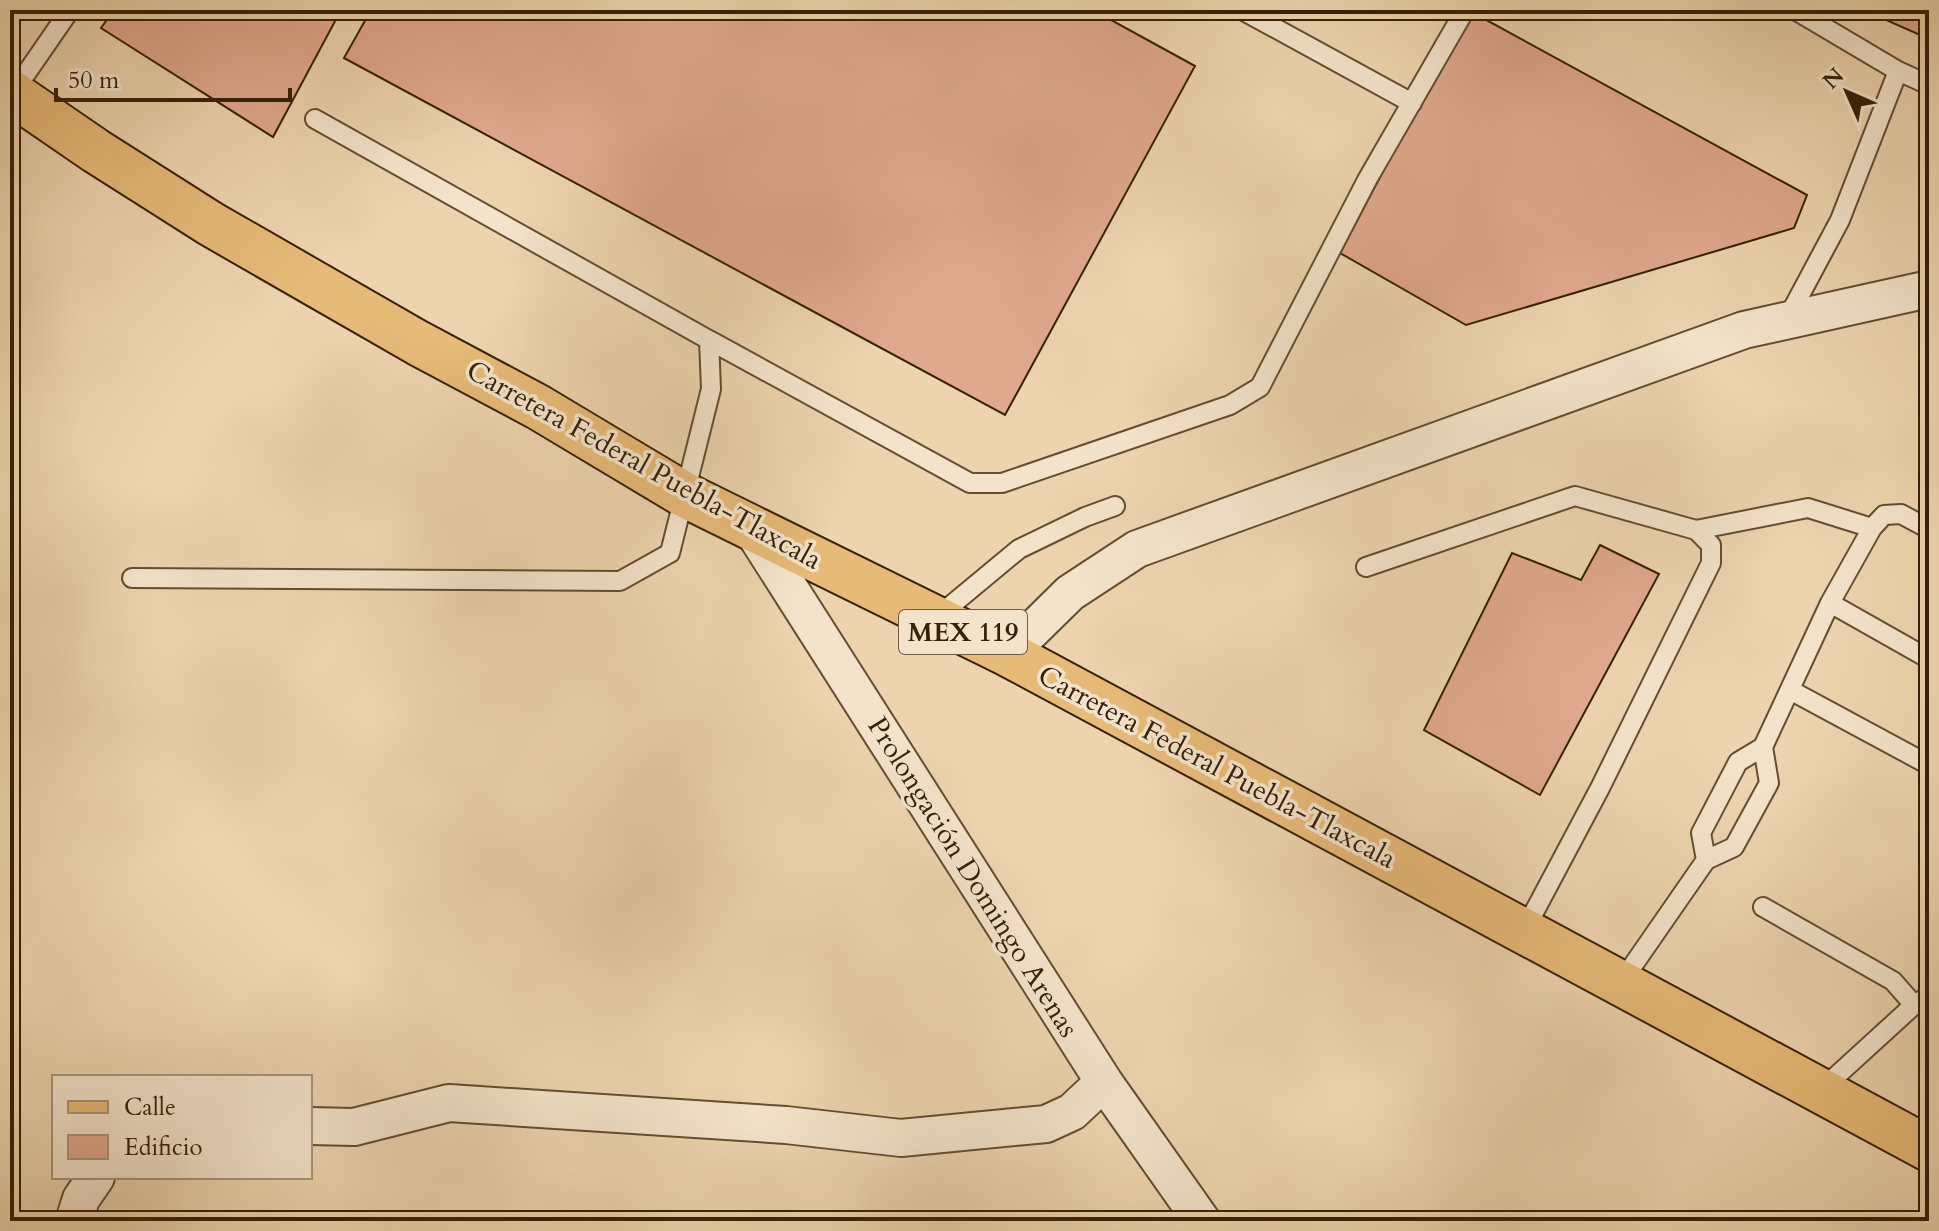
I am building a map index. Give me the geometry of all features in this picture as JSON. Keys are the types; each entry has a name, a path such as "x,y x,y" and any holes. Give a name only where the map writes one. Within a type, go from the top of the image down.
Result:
{"main road":[{"name":"Carretera Federal Puebla-Tlaxcala","path":"11,93 211,224 405,336 538,407 685,495 1008,654 1929,1149"}],"street":[{"path":"1008,654 1070,593 1137,549 1729,335 1929,289"},
{"name":"Prolongación Domingo Arenas","path":"751,528 1104,1082 1202,1221"},
{"path":"312,1126 354,1127 449,1103 786,1125 901,1138 1046,1124 1072,1112 1104,1082"},
{"path":"74,1221 81,1199 95,1179"}],"lane":[{"path":"11,93 70,10"},
{"path":"1242,10 1412,103"},
{"path":"315,119 970,483 1002,483 1230,405 1260,387 1367,180 1465,10"},
{"path":"1795,10 1898,71 1929,85"},
{"path":"1786,321 1840,220 1898,71"},
{"path":"132,578 620,581 670,553 711,389 709,340"},
{"path":"1366,567 1575,496 1696,530 1808,508 1872,528"},
{"path":"935,618 1019,549 1115,506"},
{"path":"1706,860 1701,833 1738,762 1763,747 1830,603 1872,528 1884,515 1901,514 1929,529"},
{"path":"1524,931 1600,788 1711,563 1711,545 1696,530"},
{"path":"1830,603 1929,659"},
{"path":"1790,690 1929,765"},
{"path":"1620,984 1706,860 1734,847 1769,783 1763,747"},
{"path":"1763,907 1922,1000 1820,1091"}],"building":[{"path":"114,10 341,10 273,137 101,28"},
{"path":"371,10 1093,10 1195,66 1005,415 344,58"},
{"path":"1468,10 1807,195 1794,228 1466,325 1340,253"},
{"path":"1866,10 1929,10 1929,39 1866,11"},
{"path":"1600,545 1659,574 1540,795 1424,730 1512,553 1581,580"}]}
